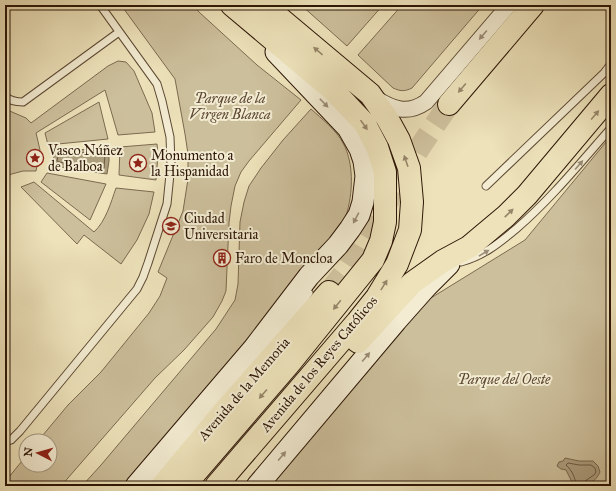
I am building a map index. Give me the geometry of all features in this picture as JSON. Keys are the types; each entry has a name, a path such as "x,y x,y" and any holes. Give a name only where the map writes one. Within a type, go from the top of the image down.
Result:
{"highway":[{"name":"Avenida de los Reyes Católicos","path":"230,5 334,91 365,124 377,147 385,172 385,222 381,241 373,260 289,364"},
{"name":"Avenida de los Reyes Católicos","path":"216,486 377,297 397,264 410,230 412,202 409,168 399,140 387,118 370,94 264,5"},
{"path":"449,104 533,5"},
{"path":"229,486 400,296 412,284 438,268 442,261 469,247 502,220 527,195 611,95"},
{"name":"Avenida de la Memoria","path":"162,486 320,291"},
{"name":"Avenida de la Memoria","path":"184,486 289,364"}],"main road":[{"path":"136,486 254,348 309,276 338,245 359,214 363,202 366,176 364,161 360,149 348,128 230,5"},
{"path":"257,486 427,286 438,268"}],"street":[{"path":"370,94 387,105 411,109 419,107 426,102 508,5"}],"lane":[{"path":"5,442 11,440 20,431 137,289 148,263 166,204 171,164 170,136 157,84 100,5"},
{"path":"5,96 16,102 23,102 119,32"},
{"path":"486,186 604,73 611,64"},
{"path":"438,268 472,259 483,254 504,239 557,190 611,128"},
{"path":"275,339 320,291"},
{"path":"184,448 253,367"},
{"path":"225,410 234,390"}],"green space":[{"name":"Parque de la Virgen Blanca","path":"121,5 193,5 257,65 301,100 249,161 241,172 235,186 229,223 226,291 222,301 213,317 184,350 155,378 61,486 5,486 5,482 18,466 18,473 58,473 58,433 45,433 68,405 101,372 149,313 160,296 167,278 158,272 183,211 188,179 188,154 175,79"},
{"path":"301,5 383,5 347,46"},
{"path":"402,5 483,5 412,88 402,91 393,88 358,55"},
{"path":"118,61 126,62 134,71 152,113 155,132 118,135 105,90 36,133 40,150 36,171 23,171 8,175 5,173 5,109 26,118 31,123 108,66"},
{"path":"99,102 108,139 48,145 45,133"},
{"path":"311,109 337,134 347,151 351,171 351,192 344,221 198,399 124,486 82,486 216,329 235,300 238,284 240,222 249,186 283,140"},
{"name":"Parque del Oeste","path":"611,136 611,486 264,486 413,309 525,240"},
{"path":"157,144 158,154 156,180 119,175 120,147"},
{"path":"47,173 106,184 90,220 41,182"},
{"path":"34,182 94,232 105,217 116,188 154,192 149,214 137,240 121,264 84,235 77,244 21,187"}],"water":[{"path":"109,148 107,174 55,166 53,163 54,153 57,151"},
{"path":"565,458 579,461 593,461 598,466 600,472 595,480 589,484 572,486 572,482 566,470 557,466 559,462 563,461"}],"tunnel":[{"path":"329,292 345,272 358,252 420,147 449,104"}],"place":[{"name":"Vasco Núñez de Balboa","path":"35,158"},
{"name":"Monumento a la Hispanidad","path":"138,163"},
{"name":"Ciudad Universitaria","path":"171,226"},
{"name":"Faro de Moncloa","path":"222,258"}]}
